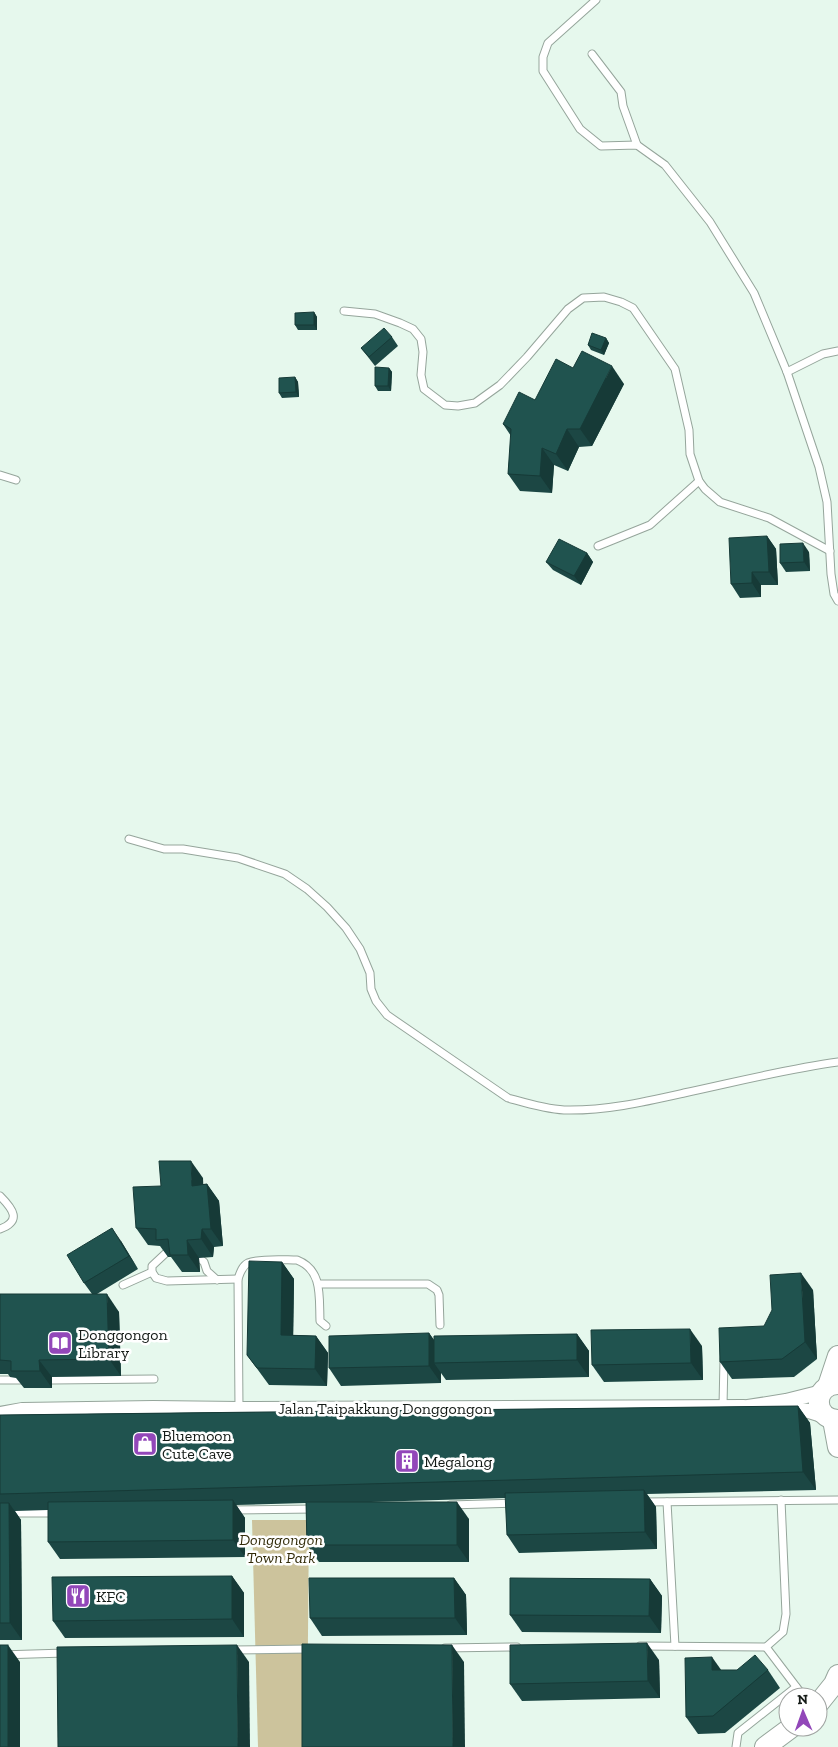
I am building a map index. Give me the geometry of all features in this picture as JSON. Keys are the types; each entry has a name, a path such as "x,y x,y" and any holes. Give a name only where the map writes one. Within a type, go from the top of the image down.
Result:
{"street":[{"path":"838,1356 829,1387 820,1397 819,1407 832,1419 838,1447"},
{"name":"Jalan Taipakkung Donggongon","path":"748,1407 793,1400 829,1387"},
{"name":"Jalan Taipakkung Donggongon","path":"0,1405 22,1410"},
{"name":"Jalan Taipakkung Donggongon","path":"0,1414 22,1410 153,1408 723,1406 809,1411 832,1419"},
{"path":"828,1692 838,1676"},
{"path":"765,1747 778,1737"}],"lane":[{"path":"596,0 548,43 542,57 543,71 580,129 602,146 637,145"},
{"path":"592,54 621,92 623,106 637,145 665,165 710,222 754,293 787,372 821,476 827,502 831,574 834,594 838,601"},
{"path":"344,311 375,314 400,322 413,329 421,339 423,352 421,375 424,389 445,405 458,406 475,403 500,385 568,309 583,298 604,297 634,308 675,369 688,430 690,454 699,481 705,489 720,502 769,518 830,551"},
{"path":"787,372 823,354 838,351"},
{"path":"0,475 16,480"},
{"path":"598,546 650,525 699,481"},
{"path":"129,839 164,849 183,849 238,858 285,874 320,901 346,928 360,950 370,973 371,989 376,1001 387,1015 508,1098 530,1105 562,1110 599,1109 644,1102 794,1068 838,1062"},
{"path":"0,1196 4,1205 14,1214 14,1219 10,1224 0,1229"},
{"path":"168,1251 152,1266 152,1272 156,1278 167,1280 238,1279"},
{"path":"199,1258 204,1262 207,1271 217,1280"},
{"path":"239,1409 238,1279 240,1270 248,1263 258,1261 297,1260 302,1262 312,1272 319,1284 320,1321 326,1326"},
{"path":"123,1285 152,1272"},
{"path":"319,1284 428,1284 437,1290 439,1295 440,1326"},
{"path":"723,1406 724,1350"},
{"path":"52,1380 154,1379"},
{"path":"0,1380 23,1380"},
{"path":"632,1646 766,1647 783,1632 786,1614 781,1500"},
{"path":"637,1502 838,1500"},
{"path":"667,1502 675,1646"},
{"path":"437,1505 527,1503"},
{"path":"222,1510 323,1508"},
{"path":"0,1513 68,1512"},
{"path":"435,1648 524,1647"},
{"path":"766,1647 796,1687"},
{"path":"228,1650 316,1649"},
{"path":"0,1655 69,1653"},
{"path":"736,1747 738,1732 778,1701"}],"green space":[{"name":"Donggongon Town Park","path":"252,1520 309,1520 307,1747 258,1747"}],"building":[{"path":"314,312 314,325 295,325 295,313"},
{"path":"384,328 392,337 369,357 361,348"},
{"path":"592,333 606,338 601,350 588,345"},
{"path":"582,351 612,366 580,429 567,429 556,454 542,448 540,476 508,474 511,429 503,424 519,392 535,400 556,359 573,368"},
{"path":"375,367 389,368 388,386 375,386"},
{"path":"295,377 296,392 279,393 279,378"},
{"path":"767,536 769,572 752,572 752,583 731,584 729,538"},
{"path":"559,539 587,553 574,576 546,562"},
{"path":"803,543 804,562 780,563 780,544"},
{"path":"159,1161 191,1161 192,1186 207,1184 211,1229 202,1229 201,1239 187,1240 188,1255 170,1255 168,1239 156,1240 156,1229 136,1228 133,1187 161,1186"},
{"path":"112,1228 129,1256 84,1283 67,1255"},
{"path":"249,1261 282,1262 281,1335 316,1336 315,1369 257,1368 247,1355"},
{"path":"801,1273 805,1342 782,1359 720,1362 719,1328 764,1326 772,1310 770,1275"},
{"name":"Donggongon Library","path":"0,1294 107,1294 109,1359 39,1360 40,1371 11,1371 11,1361 0,1360"},
{"path":"690,1329 691,1363 592,1365 591,1330"},
{"path":"429,1333 429,1366 329,1368 329,1336"},
{"path":"577,1334 577,1360 434,1363 434,1336"},
{"name":"Megalong","path":"798,1406 803,1472 0,1494 0,1415"},
{"path":"644,1490 645,1532 507,1535 505,1493"},
{"path":"233,1500 233,1540 48,1542 48,1502"},
{"path":"306,1502 457,1502 457,1545 307,1545"},
{"path":"0,1503 9,1503 10,1623 0,1623"},
{"path":"232,1576 232,1619 53,1621 52,1577"},
{"path":"309,1578 454,1578 455,1618 310,1618"},
{"path":"510,1578 650,1579 649,1616 510,1615"},
{"path":"647,1643 648,1681 510,1684 510,1645"},
{"path":"302,1644 452,1645 453,1747 302,1747"},
{"path":"0,1645 8,1645 8,1747 0,1747"},
{"path":"237,1645 238,1747 58,1747 57,1647"},
{"path":"755,1655 768,1670 713,1716 686,1717 685,1658 712,1657 712,1670 737,1670"}],"place":[{"name":"Donggongon Library","path":"60,1343"},
{"name":"Bluemoon Cute Cave","path":"145,1444"},
{"name":"Megalong","path":"407,1461"},
{"name":"KFC","path":"78,1596"}]}
